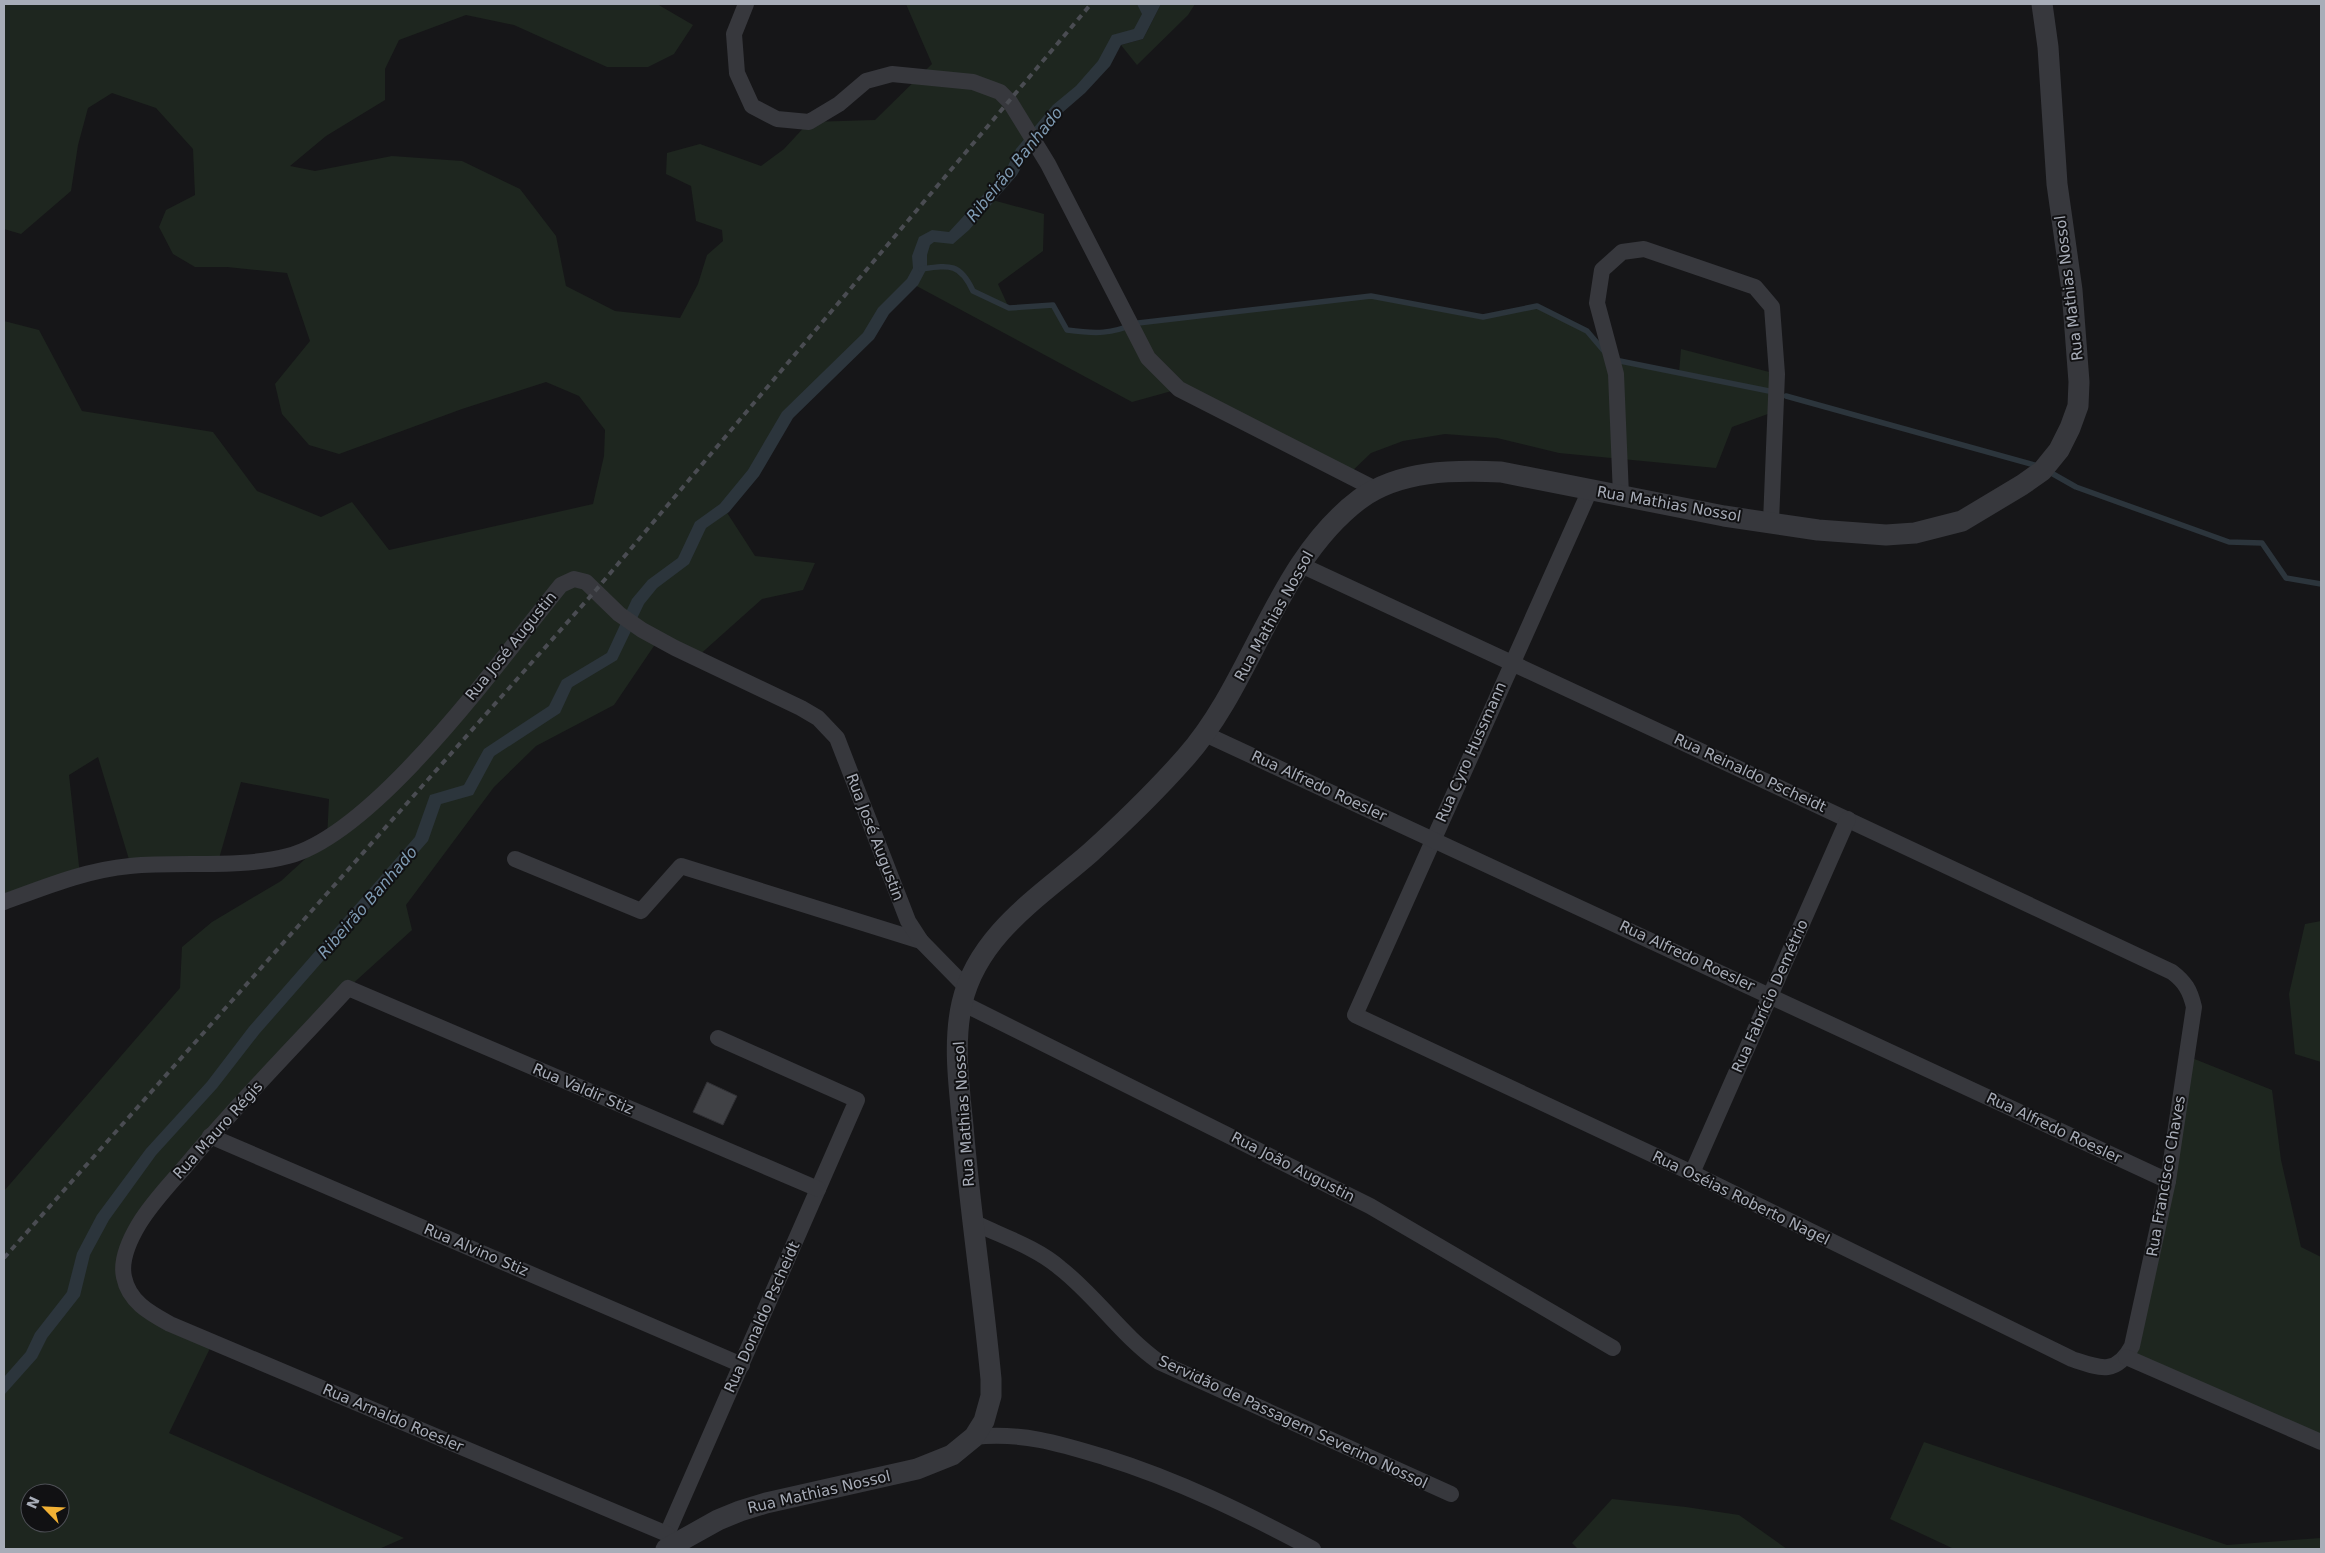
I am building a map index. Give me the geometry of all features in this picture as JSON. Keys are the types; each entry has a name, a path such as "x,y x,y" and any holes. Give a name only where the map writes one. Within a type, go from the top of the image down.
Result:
{"street":[{"path":"746,4 734,34 737,73 752,106 777,119 809,122 839,104 866,81 892,74 973,82 1000,92 1010,102 1048,164 1148,358 1179,389 1375,489"},
{"name":"Rua Mathias Nossol","path":"669,1542 718,1520 766,1503 936,1463 963,1448 974,1437 988,1409 991,1378 973,1222 960,1083 959,1025 964,996 987,948 1008,923 1111,833 1175,770 1205,734 1220,711 1301,565 1314,546 1340,516 1375,489 1396,480 1419,475 1470,470 1502,472 1621,496 1818,530 1886,535 1915,533 1962,521 2022,485 2042,470 2059,450 2066,436 2078,406 2079,382 2072,290 2057,184 2048,46 2042,4"},
{"path":"1621,496 1616,374 1597,303 1602,270 1622,252 1644,249 1755,287 1772,307 1776,374 1771,522"},
{"name":"Rua Cyro Hussmann","path":"1355,1015 1590,490"},
{"name":"Rua Reinaldo Pscheidt","path":"1301,565 2172,972 2183,980 2190,992"},
{"name":"Rua José Augustin","path":"4,902 80,875 102,870 131,866 254,861 288,856 310,848 348,824 389,787 451,720 562,585 574,579 586,582 619,614 642,630 682,652 802,708 829,727 837,738 844,755 897,898 908,921 921,941 964,996"},
{"name":"Rua Alfredo Roesler","path":"1205,734 1433,838 2168,1181"},
{"name":"Rua Fabrício Demétrio","path":"1692,1173 1848,819"},
{"path":"515,859 640,911 681,866 921,941"},
{"name":"Rua Mauro Régis","path":"128,1288 123,1276 124,1258 130,1240 154,1203 210,1136 348,988"},
{"name":"Rua Valdir Stiz","path":"348,988 818,1189"},
{"name":"Rua Francisco Chaves","path":"2126,1357 2132,1346 2168,1181 2194,1007 2190,992"},
{"name":"Rua João Augustin","path":"964,996 1370,1206 1613,1348"},
{"name":"Rua Oséias Roberto Nagel","path":"1355,1015 1692,1173 2072,1359 2097,1367 2108,1367 2117,1365 2126,1357"},
{"name":"Rua Donaldo Pscheidt","path":"669,1542 742,1365 858,1100 718,1038"},
{"name":"Rua Alvino Stiz","path":"210,1136 742,1365"},
{"name":"Servidão de Passagem Severino Nossol","path":"973,1222 1048,1259 1061,1268 1138,1345 1159,1362 1451,1494"},
{"name":"Rua Arnaldo Roesler","path":"128,1288 142,1307 170,1324 669,1542"},
{"path":"2126,1357 2321,1442"},
{"path":"974,1437 1001,1434 1054,1441 1130,1465 1194,1489 1313,1549"}],"shaded area":[{"path":"4,4 657,4 693,25 674,54 648,67 607,67 514,25 466,15 399,40 385,69 385,100 326,136 290,166 315,171 392,156 462,161 520,189 556,236 566,286 615,311 680,318 698,284 707,255 723,241 722,230 696,221 691,186 666,174 667,153 700,144 761,166 784,149 809,122 875,120 932,64 906,4 1149,4 1138,34 1116,40 989,199 1044,214 1043,251 998,284 1009,308 1053,305 1067,330 1095,332 1111,331 1138,323 1371,296 1483,317 1537,306 1587,331 1611,359 1679,373 1681,349 1777,374 1776,411 1732,427 1716,468 1559,453 1497,438 1445,434 1403,441 1371,453 1348,475 1179,389 1132,402 911,283 868,337 786,415 724,508 755,556 815,563 803,590 762,599 696,658 658,640 614,705 536,746 494,787 406,905 412,930 348,988 210,1136 124,1258 133,1298 213,1342 169,1433 404,1538 379,1549 4,1549 4,1191 180,988 182,947 212,922 281,881 327,839 329,799 241,782 218,862 131,866 98,757 69,775 80,875 4,902 4,321 39,330 82,411 213,432 257,491 321,517 352,502 389,550 593,504 604,456 605,430 579,396 546,382 462,409 339,454 309,445 282,414 275,384 310,341 287,273 227,267 195,267 173,254 159,227 166,210 195,195 193,149 156,108 112,93 88,108 78,145 71,191 21,234 4,229"},
{"path":"1161,4 1195,4 1188,15 1137,65 1121,45 1143,39"},
{"path":"2321,921 2321,1062 2295,1054 2289,994 2305,924"},
{"path":"2187,1056 2272,1090 2281,1160 2301,1247 2321,1257 2321,1442 2126,1357"},
{"path":"1924,1442 2227,1545 2321,1538 2321,1549 1954,1549 1890,1519"},
{"path":"1612,1499 1739,1515 1787,1549 1578,1549 1572,1543"}],"water":[{"name":"Ribeirão Banhado","path":"1137,4 1161,4 1143,39 1121,45 1110,66 1085,93 1063,112 1028,155 1017,175 969,230 953,244 934,242 930,245 927,255 927,268 918,285 889,314 874,339 793,418 759,476 729,512 706,528 689,564 657,588 644,604 617,660 572,687 560,713 494,756 473,795 441,804 428,841 259,1034 217,1088 156,1155 109,1220 90,1255 80,1296 47,1338 37,1358 4,1395 4,1377 26,1352 35,1333 67,1292 77,1253 97,1215 146,1149 207,1082 249,1027 415,837 430,795 464,785 484,749 549,706 562,680 607,653 632,599 648,580 678,558 695,522 720,504 748,470 782,412 863,333 878,308 907,279 913,268 912,256 919,237 932,230 949,232 1006,170 1016,149 1053,105 1076,86 1098,61 1112,35 1134,29 1142,14"}],"building":[{"path":"707,1082 737,1096 723,1125 693,1112"}],"waterway":[{"path":"921,269 953,268 963,275 973,291 1009,308 1053,305 1067,330 1103,332 1138,323 1371,296 1483,317 1537,306 1587,331 1604,351"},
{"path":"1615,360 1769,391"},
{"path":"1786,396 2038,466"},
{"path":"2046,470 2076,487 2229,542 2262,543 2286,578 2321,584"}],"railway":[{"path":"4,1258 596,590 1091,4"}]}
